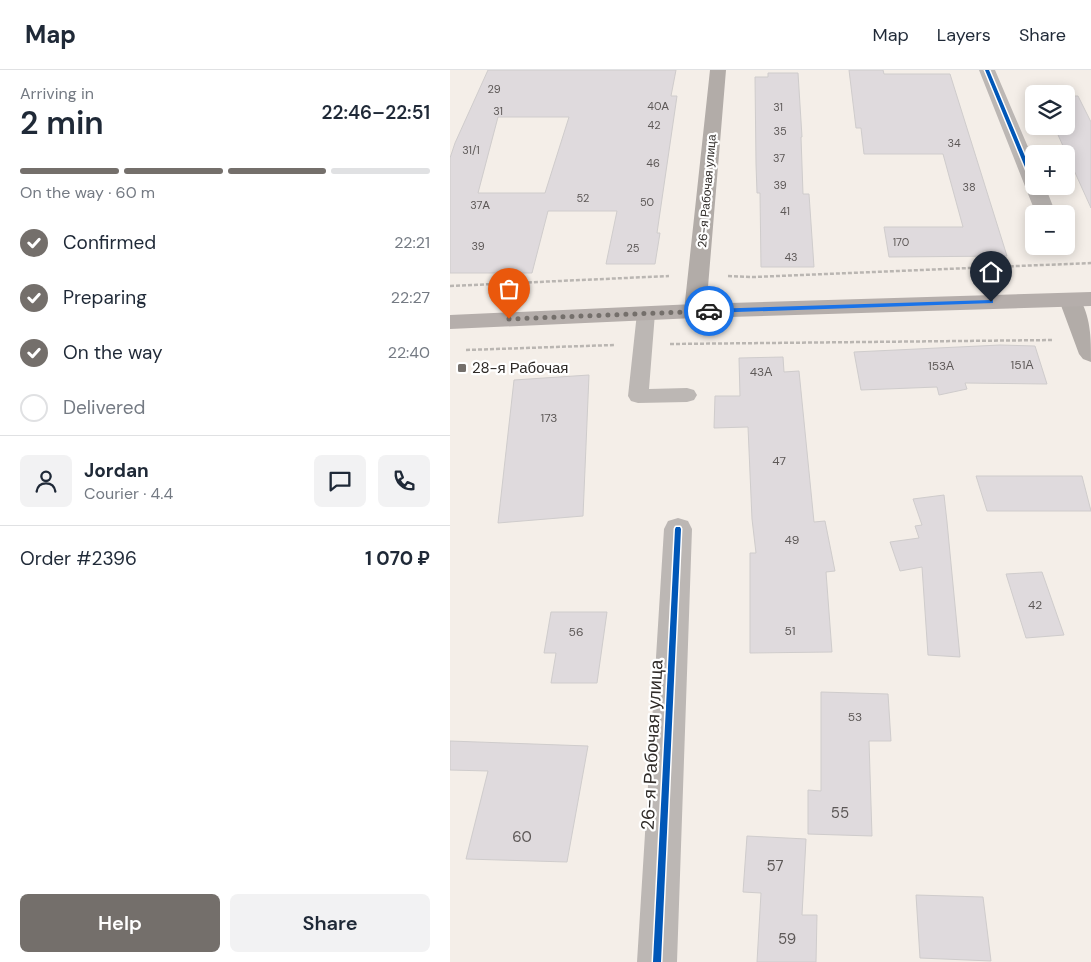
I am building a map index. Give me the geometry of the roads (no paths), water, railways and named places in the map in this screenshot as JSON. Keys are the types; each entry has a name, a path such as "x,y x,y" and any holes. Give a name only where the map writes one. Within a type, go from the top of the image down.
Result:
{"main road":[{"name":"26-я Рабочая улица","path":"696,311 718,70"},
{"path":"450,322 696,311 1080,299 1089,347"}],"street":[{"path":"987,70 1025,163"},
{"name":"26-я Рабочая улица","path":"657,962 678,529"}],"lane":[{"path":"646,313 638,396 687,395"}],"place":[{"name":"28-я Рабочая","path":"462,368"}]}
